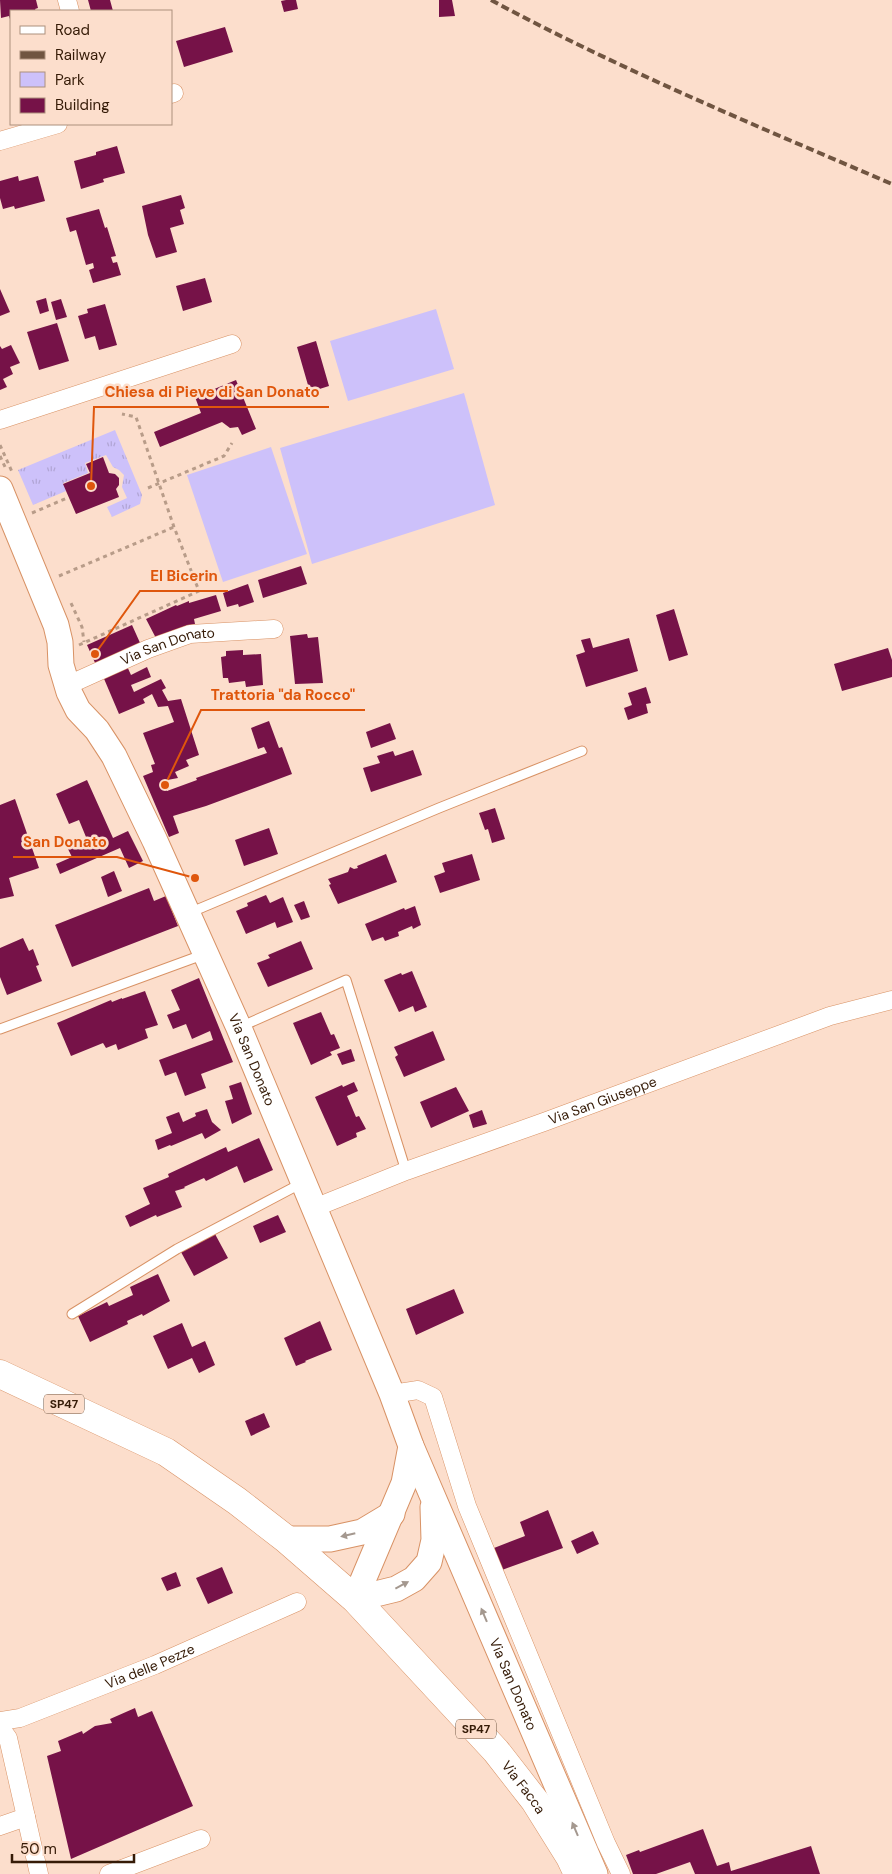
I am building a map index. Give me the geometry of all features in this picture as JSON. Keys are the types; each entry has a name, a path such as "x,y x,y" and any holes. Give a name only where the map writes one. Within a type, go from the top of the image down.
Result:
{"main road":[{"name":"SP47","path":"0,1374 166,1452 237,1501 286,1539 355,1599"},
{"name":"Via Facca","path":"355,1599 496,1751 535,1801 570,1857 578,1874"}],"street":[{"path":"0,141 55,125"},
{"path":"0,420 232,344"},
{"name":"Via San Donato","path":"0,489 56,625 60,642 61,665 66,686 78,710 98,730 114,756 239,1028 392,1394 411,1446 595,1874"},
{"name":"Via San Donato","path":"66,686 148,648 190,634 274,629"},
{"name":"Via San Giuseppe","path":"314,1208 406,1171 830,1016 892,1000"},
{"path":"0,1387 26,1394 128,1434"},
{"path":"392,1394 418,1390 432,1398 467,1506 606,1843 621,1874"},
{"path":"355,1599 404,1483 411,1446"},
{"name":"Via San Donato","path":"355,1599 396,1589 414,1578 429,1562 434,1540 432,1495"},
{"path":"286,1539 330,1539 362,1532 392,1514"},
{"name":"Via delle Pezze","path":"0,1721 20,1718 155,1665 297,1602"},
{"path":"0,1727 8,1738 39,1874"},
{"path":"0,1826 26,1817"},
{"path":"119,1872 201,1839"}],"lane":[{"path":"188,914 439,808 582,751"},
{"path":"0,1029 205,954"},
{"path":"239,1028 346,980 406,1171"},
{"path":"72,1314 177,1249 303,1182"}],"path":[{"path":"77,646 199,591 174,527 136,417 122,414"},
{"path":"148,488 224,456 232,443"},
{"path":"32,513 67,498"},
{"path":"59,576 174,527"}],"green space":[{"path":"436,309 454,369 348,401 330,341"},
{"path":"464,393 495,505 312,564 280,448"},
{"path":"115,430 142,495 140,504 112,517 107,507 127,498 122,487 124,475 113,467 106,455 85,463 88,473 63,483 66,491 33,505 18,470"},
{"path":"271,447 307,554 223,582 187,475"}],"building":[{"path":"0,0 36,0 38,8 36,10 10,10 10,19 9,16 1,18"},
{"path":"88,0 110,0 113,10 91,10"},
{"path":"296,0 298,9 284,12 281,1"},
{"path":"439,0 452,0 455,16 439,17"},
{"path":"225,27 233,52 184,67 176,41"},
{"path":"117,146 125,173 103,179 104,182 81,189 74,161 96,155 96,152"},
{"path":"18,176 19,181 38,176 45,201 15,209 14,206 3,209 0,198 0,181"},
{"path":"181,195 185,208 180,210 184,224 170,228 177,252 156,258 148,235 142,206"},
{"path":"99,209 116,256 111,257 113,263 117,262 121,275 93,283 89,270 94,268 93,263 86,265 76,230 70,232 66,218"},
{"path":"205,278 212,302 183,311 176,286"},
{"path":"0,289 10,312 0,316"},
{"path":"46,298 49,311 40,314 36,301"},
{"path":"61,299 67,317 56,320 51,302"},
{"path":"105,304 117,345 99,350 95,336 85,339 78,316 88,313 87,309"},
{"path":"57,323 69,361 39,370 27,332"},
{"path":"316,341 329,386 310,392 297,347"},
{"path":"11,345 20,363 10,367 13,374 3,379 7,387 0,390 0,346 2,349"},
{"path":"236,380 256,429 242,435 238,427 230,428 222,422 160,447 154,432 201,413 195,397"},
{"path":"103,457 109,473 115,474 119,478 119,485 116,489 119,497 76,514 63,484 90,473 86,464"},
{"path":"301,566 307,584 263,598 258,580"},
{"path":"248,584 254,602 239,607 238,604 227,607 223,593"},
{"path":"216,595 221,611 194,619 195,624 186,626 187,629 158,642 146,619 176,605"},
{"path":"674,609 688,655 669,661 656,615"},
{"path":"132,625 141,645 96,665 87,645"},
{"path":"307,634 308,638 318,637 323,683 295,684 290,636"},
{"path":"590,638 593,648 629,638 638,671 586,687 576,655 585,652 581,640"},
{"path":"888,648 892,660 892,677 842,691 834,664"},
{"path":"243,650 243,655 261,654 263,685 246,687 245,681 229,683 228,678 223,678 221,657 226,656 226,651"},
{"path":"126,664 131,675 147,667 151,677 131,685 134,692 161,679 166,688 162,690 168,701 181,699 199,755 186,760 189,766 175,772 178,778 162,781 167,791 197,780 196,778 267,753 264,747 258,749 251,728 269,721 279,748 282,747 292,774 206,806 173,816 179,833 169,837 143,776 153,772 151,765 155,764 143,733 174,722 168,706 158,707 152,694 143,699 145,703 119,714 102,674"},
{"path":"646,687 651,703 646,704 648,713 628,720 624,708 632,705 628,693"},
{"path":"390,723 396,739 371,748 366,732"},
{"path":"413,750 422,775 371,792 363,768 380,763 377,756 393,751 395,756"},
{"path":"87,780 113,838 128,831 143,861 129,868 120,848 60,874 56,864 72,857 67,847 86,837 79,820 69,824 56,794"},
{"path":"15,799 39,868 9,878 14,896 0,899 0,805"},
{"path":"495,808 505,839 492,843 488,829 485,830 479,813"},
{"path":"269,828 278,854 244,866 235,840"},
{"path":"386,854 397,882 338,904 328,879 348,872 350,867 358,868 357,866"},
{"path":"472,854 480,880 440,893 434,876 445,872 442,863"},
{"path":"114,871 122,891 108,897 101,877"},
{"path":"149,888 154,901 166,896 178,926 72,967 55,925"},
{"path":"266,895 270,903 283,897 293,922 277,928 275,922 246,934 236,911 248,906 247,903"},
{"path":"304,901 310,917 301,920 294,905"},
{"path":"415,906 421,925 413,929 412,926 398,932 399,936 385,941 383,937 372,941 365,924 404,908 405,910"},
{"path":"23,938 29,951 33,949 39,965 36,966 42,981 7,995 0,977 0,948"},
{"path":"301,941 313,969 268,987 257,963 270,958 268,955"},
{"path":"412,971 427,1007 415,1012 413,1006 399,1012 384,980"},
{"path":"199,978 233,1062 201,1074 206,1088 185,1096 176,1072 165,1076 159,1060 213,1040 210,1031 192,1039 186,1024 173,1029 167,1015 180,1010 171,990"},
{"path":"145,991 158,1025 145,1029 148,1038 118,1050 116,1044 106,1048 103,1043 71,1056 57,1023 111,1000 112,1002"},
{"path":"321,1012 331,1035 334,1034 340,1048 330,1052 332,1055 311,1065 293,1023"},
{"path":"433,1031 445,1060 404,1077 395,1057 398,1055 394,1047"},
{"path":"351,1049 355,1061 342,1065 337,1054"},
{"path":"241,1082 252,1114 232,1124 225,1101 233,1099 229,1086"},
{"path":"354,1082 358,1091 347,1096 356,1117 359,1116 366,1129 356,1133 357,1137 337,1146 315,1097 342,1085 343,1087"},
{"path":"456,1087 469,1111 431,1128 420,1102"},
{"path":"207,1109 212,1122 221,1130 205,1139 202,1133 158,1150 155,1140 172,1133 166,1117 179,1112 183,1122 196,1116 195,1113"},
{"path":"482,1110 487,1124 473,1128 469,1115"},
{"path":"259,1138 273,1170 244,1183 237,1166 206,1181 204,1178 175,1191 182,1207 157,1217 156,1215 130,1227 125,1216 150,1204 143,1188 169,1177 168,1174 226,1147 228,1152"},
{"path":"278,1215 286,1232 260,1243 253,1226"},
{"path":"215,1234 228,1258 194,1276 181,1252"},
{"path":"158,1274 170,1301 143,1316 142,1314 127,1321 128,1324 90,1342 78,1316 107,1302 109,1306 133,1295 130,1287"},
{"path":"454,1289 464,1313 416,1335 406,1309"},
{"path":"320,1321 332,1350 296,1366 284,1338"},
{"path":"182,1323 192,1347 205,1341 215,1365 199,1373 192,1358 168,1369 153,1336"},
{"path":"264,1413 270,1427 251,1436 245,1421"},
{"path":"548,1510 563,1548 502,1570 494,1548 525,1536 520,1522"},
{"path":"593,1531 599,1544 577,1554 571,1541"},
{"path":"222,1567 233,1593 208,1604 196,1578"},
{"path":"176,1572 181,1586 167,1591 161,1578"},
{"path":"135,1708 138,1717 152,1711 193,1806 71,1859 47,1756 61,1751 58,1741 82,1731 83,1734 95,1726 112,1723 110,1719"},
{"path":"703,1829 717,1866 729,1862 731,1871 811,1846 820,1874 695,1874 690,1862 656,1874 633,1874 626,1855 639,1850 640,1852"}],"railway":[{"path":"491,0 639,74 892,184"}],"place":[{"name":"Chiesa di Pieve di San Donato","path":"91,486"},
{"name":"El Bicerin","path":"95,654"},
{"name":"Trattoria \"da Rocco\"","path":"165,785"},
{"name":"San Donato","path":"195,878"}]}
